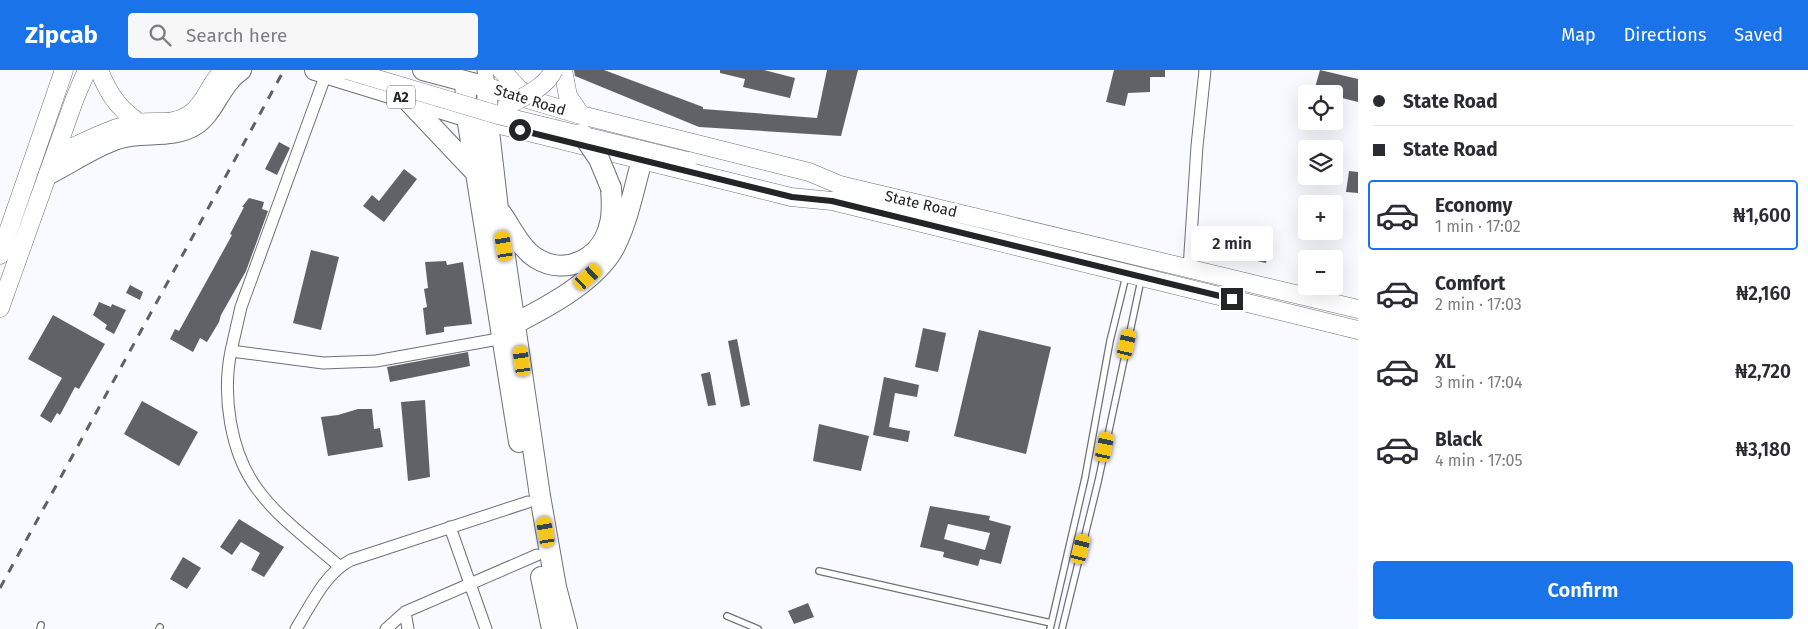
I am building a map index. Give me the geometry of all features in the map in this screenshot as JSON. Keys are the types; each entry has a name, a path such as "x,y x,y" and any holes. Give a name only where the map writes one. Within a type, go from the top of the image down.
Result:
{"highway":[{"path":"49,174 117,139 135,135 175,133 196,124 204,116 226,83 241,70"},
{"name":"A2","path":"423,70 463,74 486,79"},
{"name":"A2","path":"321,72 488,122"},
{"path":"463,74 467,116 504,338 528,502 552,629"},
{"path":"486,79 488,122 498,208 542,505 556,587 567,629"},
{"path":"406,98 477,175"},
{"path":"498,208 528,251 545,263 566,266 584,261 591,256 604,238 609,227 611,188 581,124"},
{"path":"516,323 573,290 603,264 616,246 628,216 642,160"}],"main road":[{"path":"0,255 64,70"},
{"path":"0,308 75,98 87,70"},
{"path":"99,70 113,100 124,113 138,122"},
{"path":"347,70 498,114 581,124 832,201"},
{"path":"379,70 687,156 840,185"},
{"path":"501,70 520,90 543,104"},
{"path":"507,106 535,91 547,82 554,70"},
{"path":"563,70 568,96 581,124"},
{"path":"56,155 138,122 168,123 191,114 202,102 218,72"},
{"name":"State Road","path":"486,79 543,104 581,124 809,172 840,185 1358,309"},
{"name":"State Road","path":"488,122 792,197 832,201 1358,330"}],"street":[{"path":"1189,268 1197,146 1205,70"},
{"path":"321,72 241,307 226,372 237,445 246,470 257,490 339,566"},
{"path":"230,351 323,363 376,361 504,338"},
{"path":"296,629 329,577 339,566 350,560 528,502"},
{"path":"450,527 486,629"},
{"path":"386,629 405,612 537,554"},
{"path":"405,612 408,629"}],"lane":[{"path":"819,572 1050,626 1085,478 1110,341 1134,276"},
{"path":"1062,629 1098,482 1134,276"},
{"path":"727,616 758,629"}],"building":[{"path":"574,70 604,70 703,107 703,109 817,118 827,70 858,70 841,136 699,127 575,76"},
{"path":"720,70 764,70 795,78 790,98 743,87 745,79 720,73"},
{"path":"1114,70 1165,70 1165,77 1150,77 1150,92 1128,93 1125,106 1106,102"},
{"path":"1320,70 1358,79 1358,102 1343,98 1343,85 1316,85"},
{"path":"279,142 290,148 277,175 265,169"},
{"path":"404,169 417,179 384,222 363,206 372,195 379,201"},
{"path":"1349,171 1358,172 1358,193 1346,192"},
{"path":"249,198 264,202 262,209 268,211 246,271 221,315 219,322 207,342 200,338 193,352 170,339 175,329 179,331 232,235 230,234 244,207 242,207"},
{"path":"1251,234 1271,239 1266,263 1230,255 1235,235 1250,238"},
{"path":"311,250 339,257 321,330 293,323"},
{"path":"446,261 447,265 463,262 472,324 444,327 444,332 426,335 423,308 427,307 424,289 428,288 425,262"},
{"path":"130,285 143,292 140,300 126,293"},
{"path":"99,302 111,307 112,304 126,310 114,334 105,329 107,325 93,315"},
{"path":"53,315 105,344 79,389 75,387 60,415 57,413 51,423 40,416 62,378 28,359"},
{"path":"923,328 946,333 938,372 915,367"},
{"path":"979,330 1051,347 1026,454 954,436"},
{"path":"737,339 750,405 741,407 728,341"},
{"path":"468,352 470,366 390,382 387,367"},
{"path":"710,372 716,405 708,406 701,374"},
{"path":"884,377 919,385 917,397 895,393 889,427 910,431 908,442 873,435"},
{"path":"425,400 430,477 408,481 401,402"},
{"path":"142,401 198,432 179,466 124,434"},
{"path":"358,409 372,409 374,429 380,428 383,447 328,456 321,417 338,415"},
{"path":"819,424 869,436 861,471 813,461"},
{"path":"930,506 990,516 989,520 1011,526 1001,564 980,559 978,566 943,557 944,552 920,547","holes":["948,524 990,533 985,550 944,539"]},
{"path":"239,519 284,547 264,577 251,570 260,553 241,542 232,555 220,547"},
{"path":"183,557 201,568 187,589 170,579"},
{"path":"808,603 814,617 794,624 788,611"}],"railway":[{"path":"0,588 284,70"}],"route":[{"path":"520,130 792,197 832,201 1232,299"}]}
